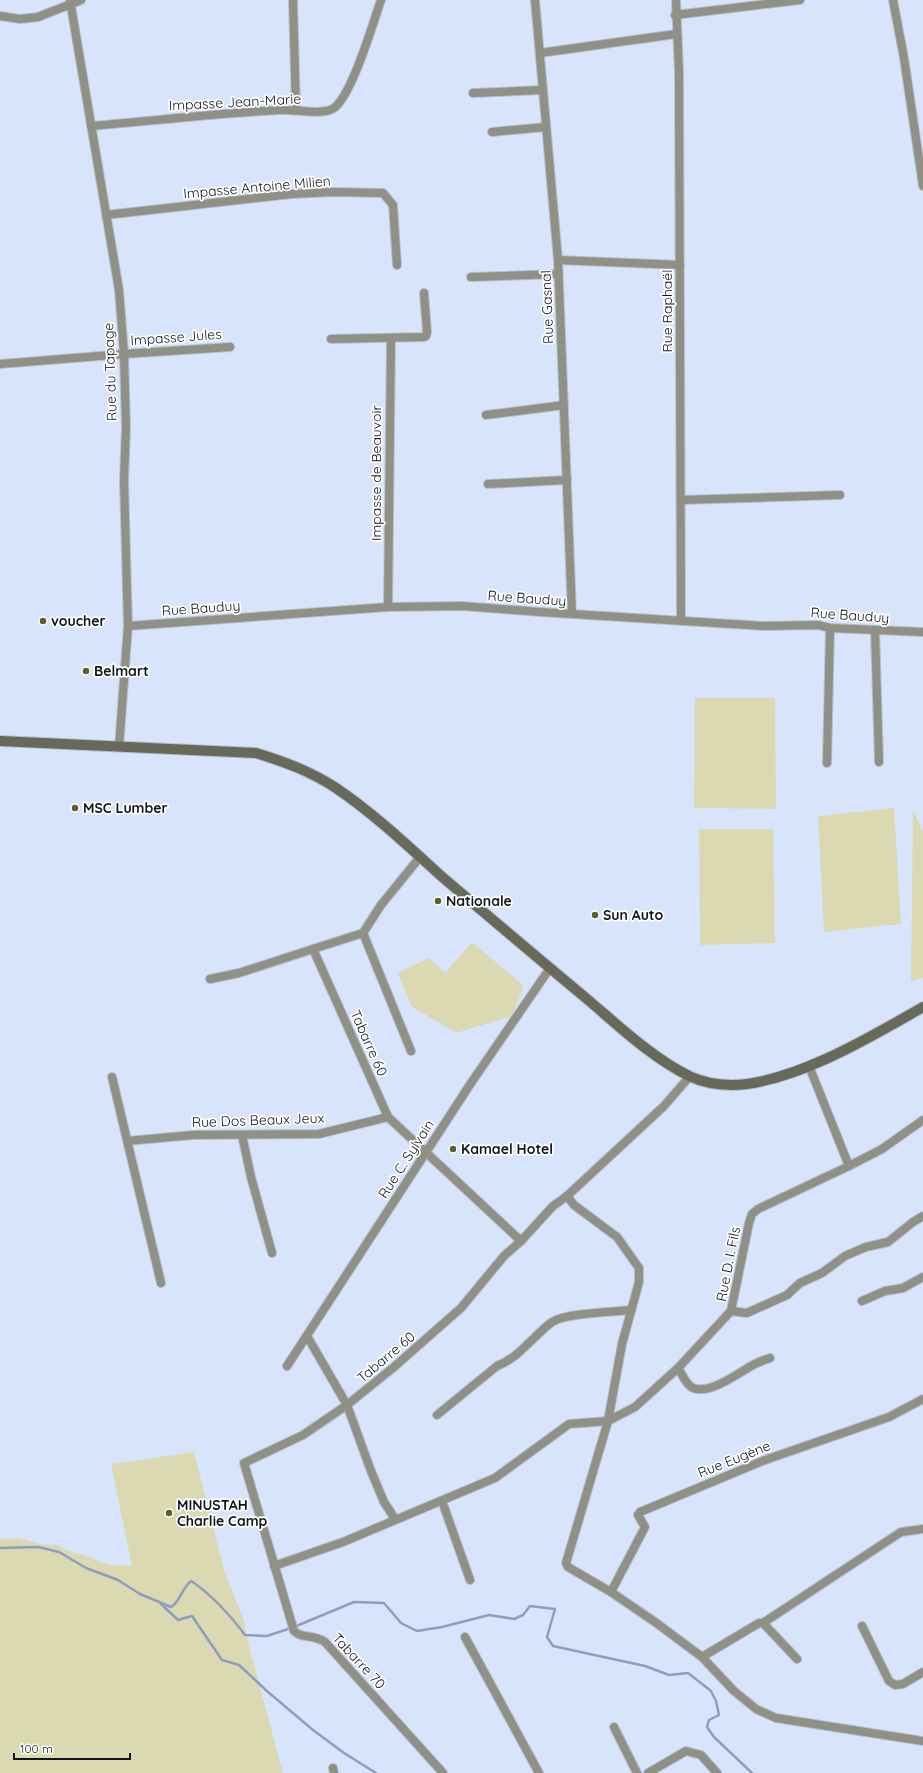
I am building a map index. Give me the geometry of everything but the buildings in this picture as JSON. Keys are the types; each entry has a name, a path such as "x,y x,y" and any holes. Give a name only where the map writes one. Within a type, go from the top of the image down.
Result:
{"main road":[{"path":"0,741 256,753 290,764 312,774 337,789 420,857 493,921 638,1042 690,1076 712,1083 732,1085 775,1078 808,1066 872,1037 923,1007"}],"street":[{"path":"0,16 20,19 38,17 70,2 81,0"},
{"path":"293,0 296,110"},
{"name":"Impasse Jean-Marie","path":"91,126 228,113 296,110 323,112 335,107 347,91 381,0"},
{"name":"Rue Gasnal","path":"535,0 558,260 572,614"},
{"name":"Rue Raphaël","path":"676,0 675,15 679,72 682,621"},
{"path":"675,15 800,0"},
{"path":"892,0 904,58 923,186"},
{"name":"Rue du Tapage","path":"70,2 119,290 124,354 126,427 124,481 128,626 119,746"},
{"path":"540,53 676,34"},
{"path":"473,93 543,90"},
{"path":"492,132 546,127"},
{"name":"Impasse Antoine Milien","path":"106,216 292,194 333,192 383,193 393,205 397,265"},
{"path":"558,260 680,265"},
{"path":"471,277 558,274"},
{"path":"331,339 426,336 424,293"},
{"name":"Impasse de Beauvoir","path":"388,607 391,338"},
{"name":"Impasse Jules","path":"0,364 230,347"},
{"path":"486,415 564,405"},
{"path":"488,484 567,480"},
{"path":"681,500 840,495"},
{"name":"Rue Bauduy","path":"128,626 388,607 462,606 766,626 818,625 830,628 923,632"},
{"path":"827,763 830,628"},
{"path":"875,630 879,762"},
{"path":"210,979 239,973 363,933 381,905 420,857"},
{"path":"363,933 411,1050"},
{"name":"Tabarre 60","path":"312,949 388,1117 521,1241"},
{"name":"Rue C. Sylvain","path":"287,1366 471,1083 550,968"},
{"path":"808,1066 849,1166 882,1149 923,1120"},
{"name":"Tabarre 60","path":"244,1463 303,1435 346,1405 394,1367 461,1308 484,1278 553,1206 567,1196 664,1106 690,1076"},
{"path":"112,1077 161,1284"},
{"name":"Rue Dos Beaux Jeux","path":"127,1141 193,1135 319,1134 388,1117"},
{"path":"242,1135 251,1178 272,1253"},
{"name":"Rue D. I. Fils","path":"608,1421 635,1407 678,1368 732,1312 752,1214 758,1209 849,1166"},
{"path":"567,1196 574,1205 617,1237 639,1268 639,1282 622,1344 608,1421 566,1563 568,1568 632,1605 702,1657 734,1691 756,1709 776,1718 923,1741"},
{"path":"732,1312 747,1313 787,1295 800,1283 822,1273 845,1256 866,1247 888,1242 923,1216"},
{"path":"862,1301 885,1291 903,1288 923,1277"},
{"path":"438,1415 497,1366 514,1357 552,1322 566,1317 631,1310"},
{"path":"307,1336 346,1405 384,1502 395,1519"},
{"path":"678,1368 687,1382 692,1387 699,1389 722,1384 753,1365 770,1358"},
{"name":"Rue Eugène","path":"611,1592 645,1527 638,1515 640,1512 765,1460 889,1417 923,1400"},
{"path":"274,1566 343,1542 495,1478 569,1424 608,1421"},
{"name":"Tabarre 70","path":"244,1463 294,1631 299,1636 317,1637 325,1642 443,1773"},
{"path":"442,1501 470,1580"},
{"path":"702,1657 759,1623 763,1623 901,1532 923,1529"},
{"path":"763,1623 797,1659"},
{"path":"862,1626 889,1681 895,1685 903,1684 923,1672"},
{"path":"465,1637 539,1773"},
{"path":"614,1727 637,1773"},
{"path":"648,1773 686,1751 701,1755 717,1773"}],"shaded area":[{"path":"695,698 775,698 776,809 694,808"},
{"path":"894,808 901,924 824,932 818,816"},
{"path":"913,810 923,832 923,978 911,981"},
{"path":"699,829 773,829 775,943 700,945"},
{"path":"472,942 524,986 512,1016 456,1033 411,1006 398,973 429,958 445,973"},
{"path":"194,1452 225,1573 243,1618 283,1773 0,1773 0,1539 18,1538 46,1545 56,1544 66,1550 84,1555 109,1565 132,1566 111,1464"}],"waterway":[{"path":"0,1548 38,1547 59,1552 86,1568 118,1580 140,1594 171,1607 177,1602 191,1581 206,1592 234,1621 245,1635 267,1636 294,1627 354,1602 384,1603 401,1623 417,1631 442,1627 489,1615 514,1619 523,1615 530,1606 555,1609 547,1637 553,1646 645,1666 669,1675 688,1673 711,1691 716,1701 719,1715 709,1720 707,1727 714,1737 752,1773"},
{"path":"161,1604 178,1620 192,1616 222,1660 239,1665 313,1730 344,1753 376,1773"}],"place":[{"name":"voucher","path":"43,621"},
{"name":"Belmart","path":"86,671"},
{"name":"MSC Lumber","path":"75,808"},
{"name":"Nationale","path":"438,901"},
{"name":"Sun Auto","path":"595,915"},
{"name":"Kamael Hotel","path":"453,1149"},
{"name":"MINUSTAH Charlie Camp","path":"169,1513"}]}
